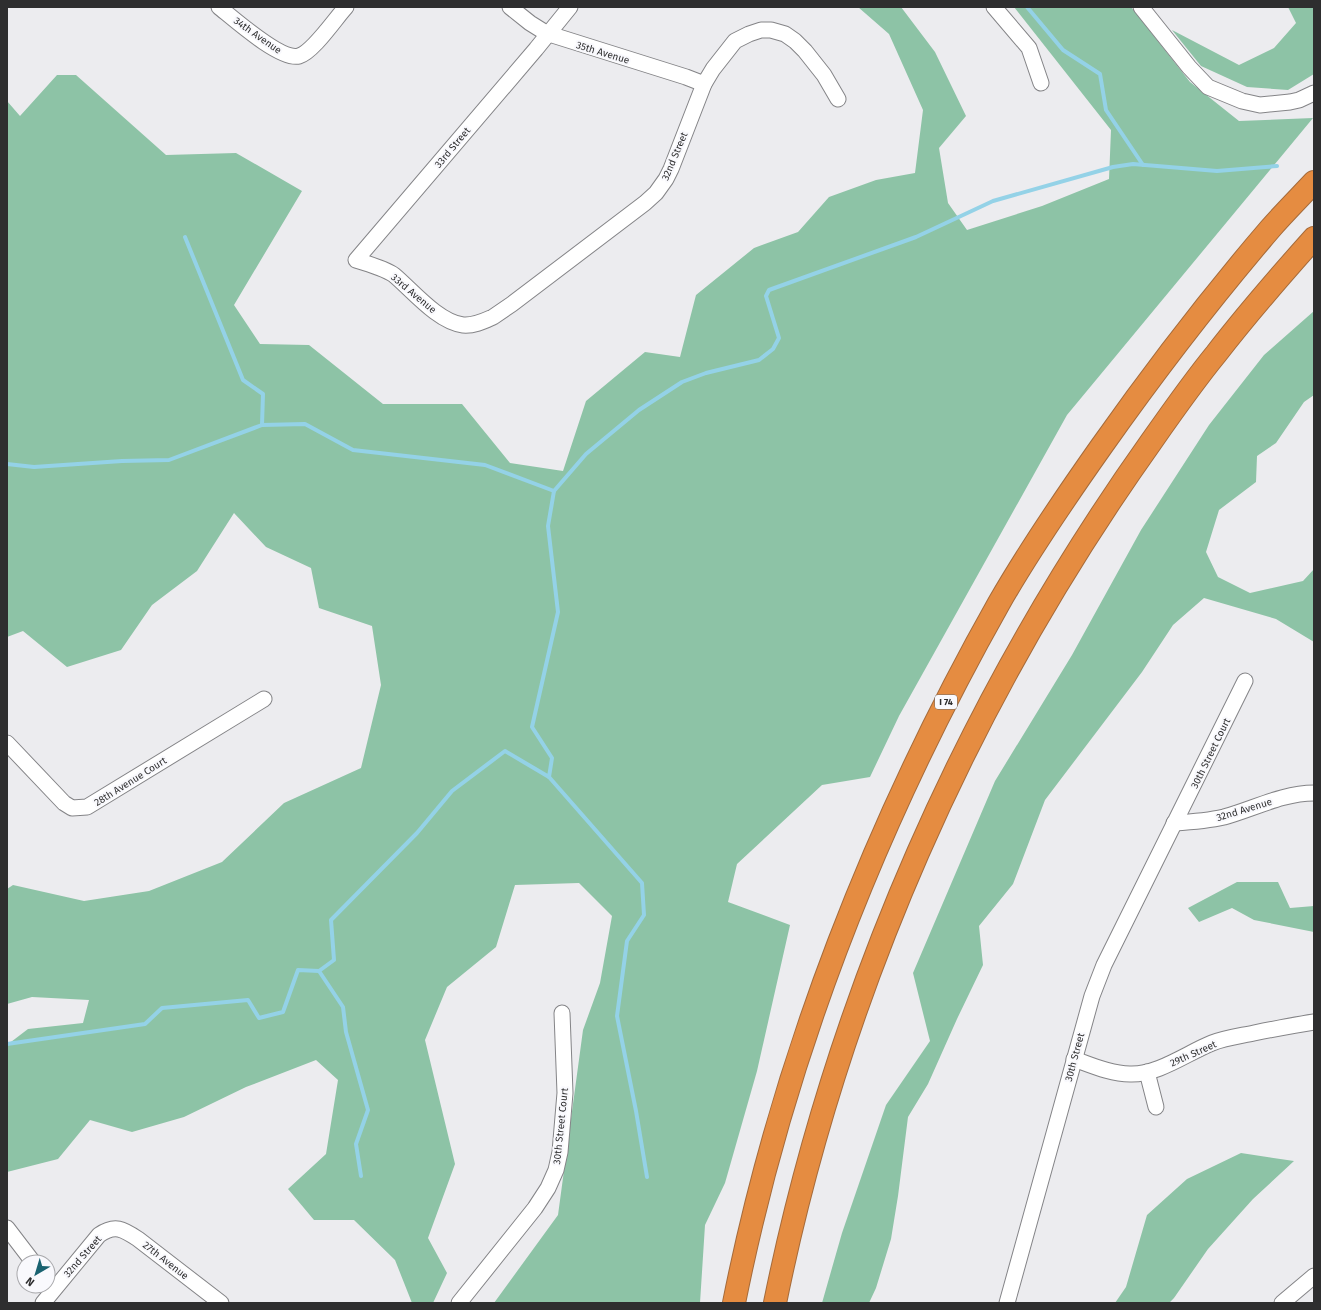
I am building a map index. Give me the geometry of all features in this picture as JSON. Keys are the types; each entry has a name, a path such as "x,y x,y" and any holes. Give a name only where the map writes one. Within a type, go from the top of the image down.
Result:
{"highway":[{"name":"I 74","path":"734,1303 762,1180 782,1110 827,974 859,890 887,826 954,687 1001,601 1039,538 1129,406 1229,278 1269,230 1314,182"},
{"path":"775,1303 800,1195 840,1056 889,922 918,853 959,764 1004,676 1064,572 1109,502 1172,412 1216,354 1314,238"}],"street":[{"name":"34th Avenue","path":"219,7 256,37 289,56 299,56 315,44 346,7"},
{"name":"35th Avenue","path":"510,7 530,23 548,34 704,84"},
{"name":"33rd Street","path":"356,260 570,7"},
{"path":"994,7 1029,48 1041,83"},
{"path":"1141,7 1189,67 1208,87 1242,101 1260,105 1299,100 1314,93"},
{"name":"32nd Street","path":"473,324 483,322 493,317 512,304 656,193 671,169 704,84 735,41 761,30 771,30 785,34 795,41 824,75 838,99"},
{"name":"33rd Avenue","path":"356,260 392,274 438,314 463,325 473,324"},
{"name":"30th Street Court","path":"1174,824 1192,791 1245,681"},
{"name":"28th Avenue Court","path":"7,743 64,803 72,808 87,807 264,698"},
{"name":"32nd Avenue","path":"1174,824 1198,822 1225,816 1284,798 1314,793"},
{"name":"30th Street","path":"1007,1303 1092,996 1104,965 1174,824"},
{"name":"30th Street Court","path":"459,1303 535,1208 548,1188 556,1170 560,1152 565,1093 562,1013"},
{"name":"29th Street","path":"1074,1059 1123,1074 1147,1072 1212,1043 1228,1038 1314,1022"},
{"path":"1147,1072 1156,1107"},
{"path":"7,1228 27,1254"},
{"name":"27th Avenue","path":"107,1230 116,1228 138,1238 221,1303"},
{"name":"32nd Street","path":"56,1279 99,1235 107,1230"},
{"path":"1282,1303 1314,1276"}],"green space":[{"path":"858,7 901,7 935,52 966,116 939,148 948,203 967,230 1042,206 1109,179 1111,130 1014,7 1131,7 1190,82 1239,121 1313,118 1067,415 899,716 870,777 822,785 737,864 728,902 790,925 757,1071 725,1183 705,1225 700,1303 494,1303 558,1215 583,1030 600,983 612,916 579,883 515,885 496,947 447,987 425,1040 455,1164 428,1238 447,1273 433,1303 412,1303 395,1260 354,1220 314,1220 288,1189 326,1154 338,1080 316,1060 246,1087 184,1117 132,1132 90,1120 58,1159 7,1172 7,1045 28,1029 83,1023 89,1000 32,997 7,1004 7,889 13,885 84,901 149,891 222,862 284,803 361,768 381,685 372,626 319,608 311,568 266,547 234,513 197,571 152,605 121,650 67,667 23,631 7,637 7,101 20,116 57,75 76,75 166,155 236,153 302,191 234,305 260,344 309,345 383,404 462,404 510,463 563,471 586,401 645,352 680,357 696,295 754,248 798,232 829,197 876,180 915,173 923,110 889,34"},
{"path":"1288,7 1314,7 1314,74 1288,90 1247,87 1201,66 1172,30 1239,65 1274,48 1296,23"},
{"path":"1314,311 1314,395 1304,402 1276,443 1257,456 1256,482 1219,510 1206,552 1218,577 1250,593 1303,581 1314,569 1314,642 1276,619 1204,598 1173,625 1142,672 1045,800 1013,884 979,926 983,965 928,1084 908,1117 891,1239 876,1288 869,1303 822,1303 842,1233 886,1105 930,1041 913,973 995,781 1072,655 1141,530 1209,425 1264,355"},
{"path":"1237,882 1278,882 1290,908 1314,906 1314,932 1254,920 1232,908 1199,922 1188,908"},
{"path":"1241,1153 1294,1161 1253,1199 1208,1249 1169,1303 1115,1303 1126,1287 1147,1215 1187,1179"}],"waterway":[{"path":"1027,7 1063,50 1100,74 1106,110 1143,165"},
{"path":"7,1044 145,1024 162,1008 248,1000 259,1018 283,1012 298,970 319,971 334,960 331,920 417,833 452,791 505,751 549,777 552,758 532,727 558,612 548,526 554,491 586,454 639,410 682,382 706,373 759,360 773,349 779,338 766,296 769,290 916,237 993,201 1113,167 1133,164 1217,171 1277,166"},
{"path":"185,237 243,380 263,394 262,425"},
{"path":"7,464 34,467 122,461 169,460 262,425 305,424 353,450 485,465 554,491"},
{"path":"549,777 642,883 644,915 627,941 617,1016 636,1111 647,1177"},
{"path":"319,971 343,1007 346,1032 368,1110 356,1144 361,1176"}]}
